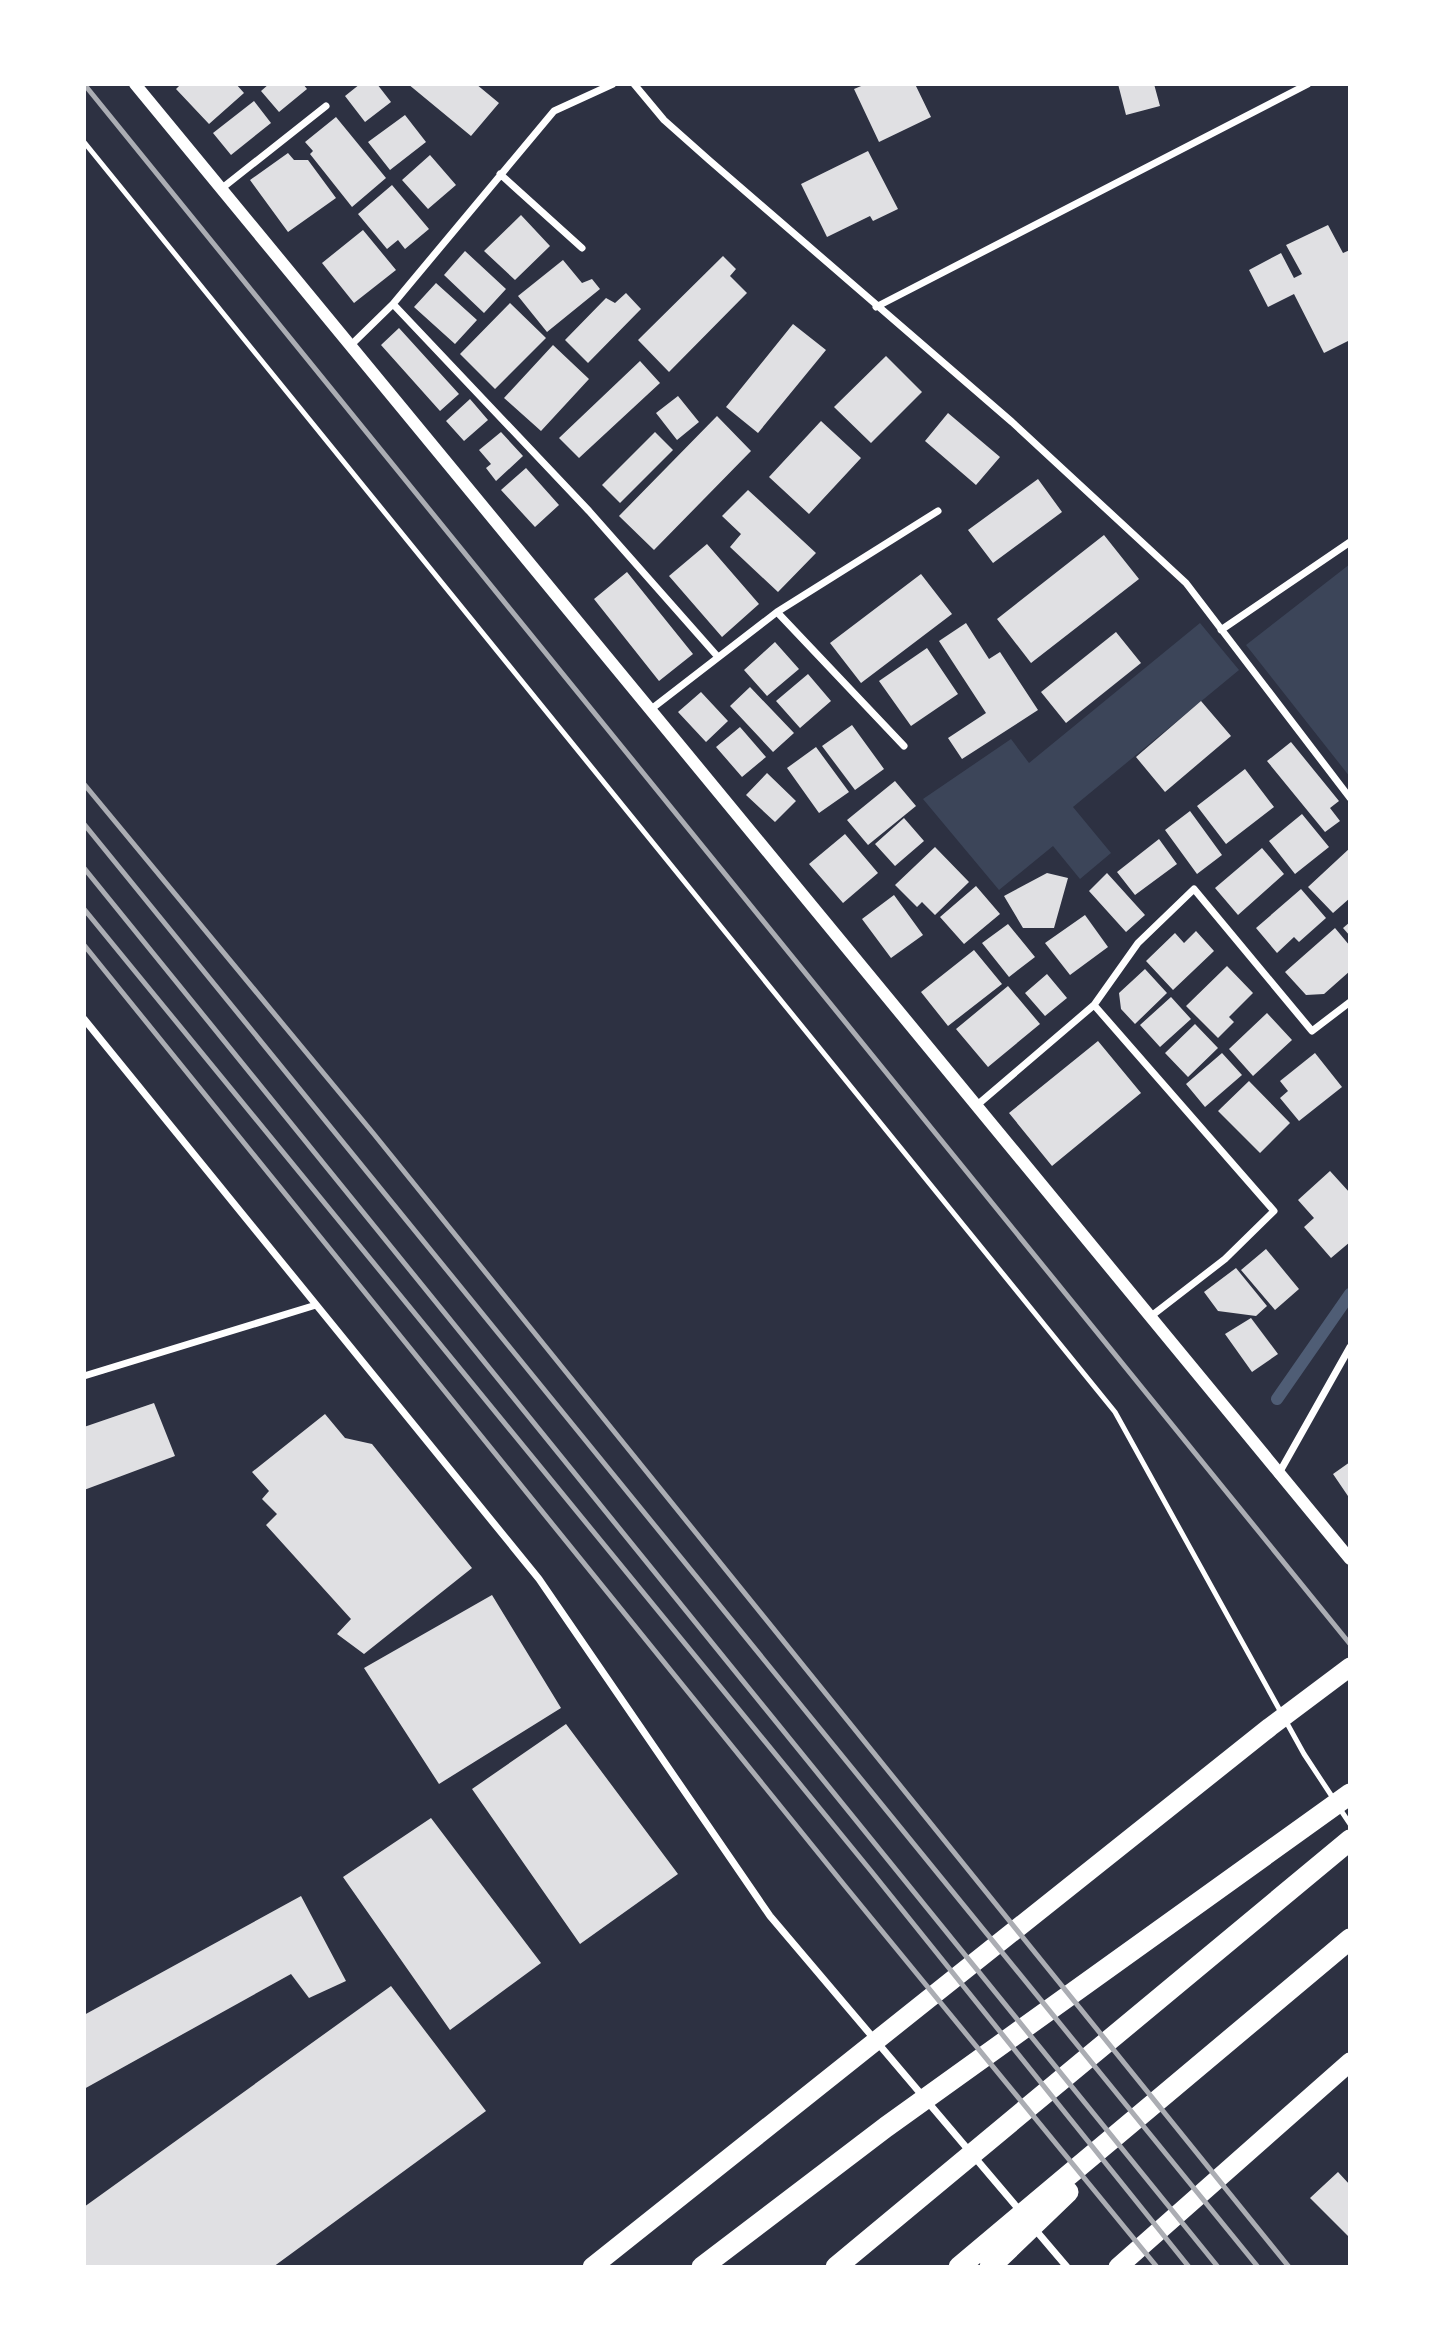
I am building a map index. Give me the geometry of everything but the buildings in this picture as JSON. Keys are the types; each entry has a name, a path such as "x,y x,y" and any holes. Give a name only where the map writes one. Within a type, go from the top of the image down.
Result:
{"highway":[{"path":"592,2267 1259,1736 1350,1667"},
{"path":"702,2267 886,2127 1350,1794"},
{"path":"836,2267 1350,1840"},
{"path":"959,2267 1350,1939"},
{"path":"989,2267 1218,2047"},
{"path":"1118,2267 1350,2062"}],"street":[{"path":"135,84 1278,1476 1350,1559"},
{"path":"350,346 393,304 554,111 612,84"},
{"path":"634,84 664,120 876,307 1012,422 1186,583 1350,798"},
{"path":"876,307 1308,84"},
{"path":"221,189 326,106"},
{"path":"500,174 582,248"},
{"path":"393,304 589,511 718,657"},
{"path":"649,710 777,612 938,511"},
{"path":"1221,630 1350,542"},
{"path":"777,612 904,746"},
{"path":"976,1106 1094,1005 1138,943 1194,889 1312,1031 1350,1002"},
{"path":"1094,1005 1273,1211 1225,1259 1148,1318"},
{"path":"84,1019 539,1579 770,1916 1067,2267"},
{"path":"84,1032 93,1030"},
{"path":"84,1376 316,1305"},
{"path":"1278,1476 1350,1347"}],"lane":[{"path":"84,142 1115,1412 1304,1754 1350,1824"}],"shaded area":[{"path":"1350,564 1350,777 1246,645"},
{"path":"1200,623 1239,670 1073,807 1111,853 1080,879 1053,846 999,890 923,799 1011,739 1029,763"}],"waterway":[{"path":"1277,1399 1350,1294"}],"railway":[{"path":"84,84 1350,1644"},
{"path":"84,784 373,1133 1289,2267"},
{"path":"84,824 1258,2267"},
{"path":"84,868 1218,2267"},
{"path":"84,909 871,1871 1189,2267"},
{"path":"84,945 845,1886 1157,2267"}]}
